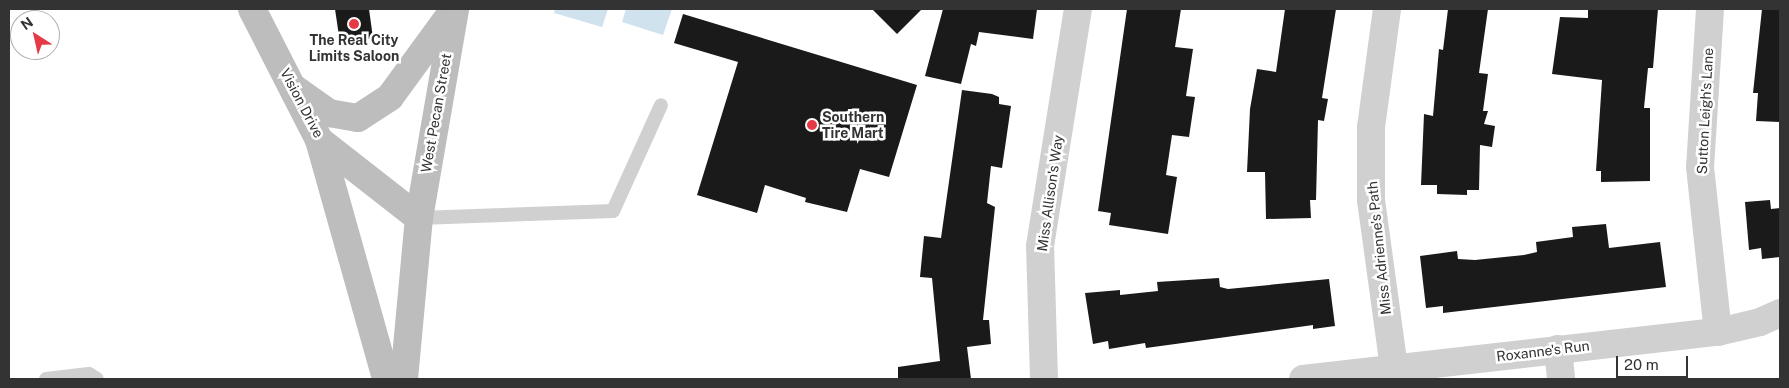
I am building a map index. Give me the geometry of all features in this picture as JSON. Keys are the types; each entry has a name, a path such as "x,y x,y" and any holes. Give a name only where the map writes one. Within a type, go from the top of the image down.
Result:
{"main road":[{"name":"Vision Drive","path":"252,9 319,140 419,218"},
{"path":"292,87 328,113 358,118 390,97 454,9"},
{"name":"West Pecan Street","path":"404,379 419,218 454,9"},
{"path":"319,140 386,379"}],"street":[{"name":"Miss Allison's Way","path":"1044,379 1040,246 1078,9"},
{"name":"Miss Adrienne's Path","path":"1387,9 1371,128 1371,200 1394,368"},
{"name":"Sutton Leigh's Lane","path":"1710,9 1700,167 1718,332"},
{"name":"Roxanne's Run","path":"1303,379 1718,332 1760,322 1780,313"},
{"path":"1558,349 1561,379"}],"lane":[{"path":"419,218 613,211 661,105"},
{"path":"46,379 89,374 97,379"}],"water":[{"path":"555,9 608,9 602,27 554,13"},
{"path":"626,9 672,9 663,35 622,22"}],"building":[{"name":"The Real City Limits Saloon","path":"335,9 369,9 373,38 340,43"},
{"path":"872,9 922,9 897,34"},
{"path":"943,9 1037,9 1033,39 979,32 976,46 971,44 961,84 925,76"},
{"path":"1127,9 1181,9 1175,47 1193,49 1186,96 1195,97 1189,137 1172,135 1166,175 1177,177 1168,234 1109,225 1111,213 1098,211"},
{"path":"1285,9 1336,9 1322,98 1328,99 1324,121 1318,120 1316,200 1310,200 1311,218 1266,219 1265,172 1247,172 1250,109 1257,69 1276,72"},
{"path":"1448,9 1488,9 1479,73 1488,74 1483,111 1488,111 1484,124 1495,126 1492,147 1480,145 1479,190 1467,190 1467,195 1437,194 1437,185 1421,185 1424,114 1433,116 1439,49 1443,50"},
{"path":"1588,9 1658,9 1653,68 1648,68 1644,108 1650,108 1650,181 1601,182 1601,171 1596,171 1602,80 1552,74 1560,17 1588,18"},
{"path":"1762,9 1780,9 1780,122 1756,121 1758,93 1753,93"},
{"name":"Southern Tire Mart","path":"683,14 917,85 889,177 860,169 847,212 805,202 806,198 765,185 757,213 697,195 738,62 674,43"},
{"path":"962,90 992,94 999,97 999,104 1011,106 1002,168 991,166 987,203 995,207 983,320 989,320 991,344 967,347 971,379 898,379 898,367 940,361 932,278 920,277 924,236 941,238"},
{"path":"1770,200 1771,209 1780,208 1780,257 1762,259 1761,248 1749,250 1745,202"},
{"path":"1606,224 1609,248 1660,242 1666,287 1443,313 1443,306 1426,308 1420,256 1457,251 1458,259 1475,260 1524,255 1537,252 1536,242 1573,237 1572,227"},
{"path":"1219,278 1220,287 1228,289 1329,279 1335,326 1313,329 1313,325 1146,348 1145,343 1109,349 1108,341 1093,344 1085,293 1120,290 1120,295 1158,291 1157,282"}],"place":[{"name":"The Real City Limits Saloon","path":"354,24"},
{"name":"Southern Tire Mart","path":"812,125"}]}
